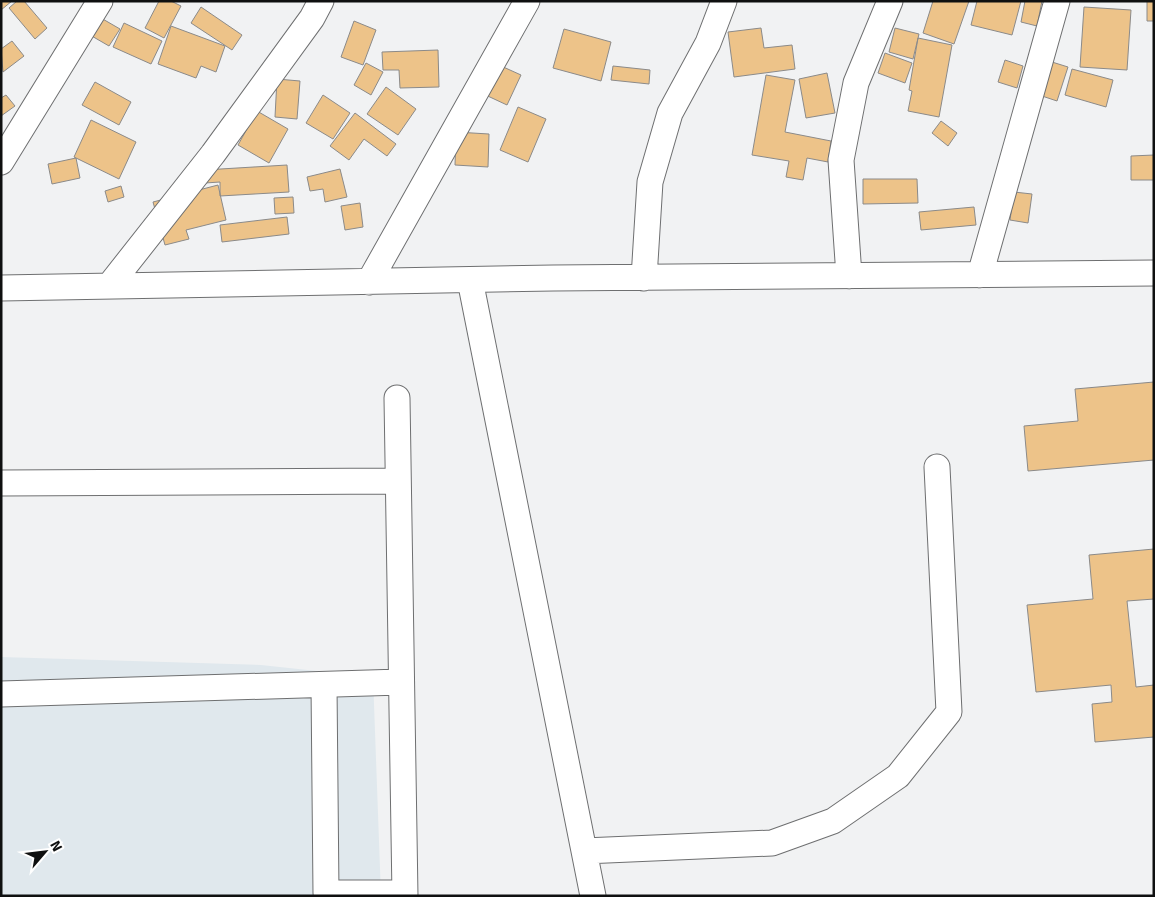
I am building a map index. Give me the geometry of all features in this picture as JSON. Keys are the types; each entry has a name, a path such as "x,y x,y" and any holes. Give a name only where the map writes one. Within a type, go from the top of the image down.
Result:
{"street":[{"path":"1,162 100,1"},
{"path":"109,286 213,154 312,18 322,1"},
{"path":"369,282 527,1"},
{"path":"644,278 650,182 670,113 708,43 724,1"},
{"path":"849,276 841,160 856,83 890,1"},
{"path":"980,275 1057,1"},
{"path":"1,288 470,280 1154,273"},
{"path":"470,280 593,896"},
{"path":"324,685 326,893 405,895 397,398"},
{"path":"584,851 772,843 832,821 898,776 949,712 937,467"},
{"path":"1,483 398,481"},
{"path":"1,694 401,682"}],"shaded area":[{"path":"1,657 261,665 373,677 381,896 1,896"}],"building":[{"path":"1,1 12,1 1,10"},
{"path":"17,1 24,1 47,28 35,39 9,8"},
{"path":"159,1 171,1 181,6 164,38 145,28"},
{"path":"933,1 969,1 954,44 923,33"},
{"path":"977,1 1021,1 1012,35 971,25"},
{"path":"1025,1 1042,1 1037,26 1021,22"},
{"path":"1147,1 1154,1 1154,21 1147,21"},
{"path":"201,7 242,35 232,50 191,23"},
{"path":"1084,7 1131,10 1127,70 1080,67"},
{"path":"101,18 120,29 109,46 90,35"},
{"path":"354,21 376,30 363,65 341,57"},
{"path":"124,23 162,41 151,64 113,47"},
{"path":"171,26 225,46 216,72 201,66 196,78 158,64"},
{"path":"761,28 764,48 792,45 795,69 734,77 728,32"},
{"path":"895,28 919,34 913,59 889,52"},
{"path":"564,29 611,42 601,81 553,68"},
{"path":"918,38 952,45 939,117 908,111 912,91 909,90"},
{"path":"12,41 24,56 3,72 1,49"},
{"path":"438,50 439,87 400,88 399,70 383,70 382,52"},
{"path":"885,53 912,63 905,83 878,73"},
{"path":"1005,60 1023,66 1017,88 998,82"},
{"path":"490,61 521,75 507,105 477,91"},
{"path":"1052,62 1068,67 1057,101 1042,96"},
{"path":"366,63 383,72 371,95 354,85"},
{"path":"613,66 650,70 649,84 611,80"},
{"path":"1072,69 1113,80 1106,107 1065,95"},
{"path":"827,73 835,113 806,118 799,79"},
{"path":"766,75 795,80 785,132 831,141 828,162 807,158 803,180 786,177 789,161 752,155"},
{"path":"277,79 300,81 297,119 275,117"},
{"path":"95,82 131,102 119,125 82,105"},
{"path":"386,87 416,109 398,135 367,114"},
{"path":"6,95 15,106 1,116 1,98"},
{"path":"323,95 350,113 333,139 306,123"},
{"path":"518,107 546,119 528,162 500,150"},
{"path":"257,111 288,129 269,163 238,145"},
{"path":"355,113 396,144 387,156 364,139 349,160 330,146"},
{"path":"91,120 136,142 119,179 74,157"},
{"path":"941,121 957,133 948,146 932,133"},
{"path":"456,132 489,134 488,167 455,165"},
{"path":"1154,155 1154,180 1131,180 1131,156"},
{"path":"76,158 80,178 52,184 48,164"},
{"path":"287,165 289,192 220,196 220,182 205,183 204,170"},
{"path":"340,169 347,197 325,202 323,189 310,191 307,177"},
{"path":"863,179 917,179 918,203 863,204"},
{"path":"218,185 226,220 186,230 189,239 165,245 153,202"},
{"path":"121,186 124,197 108,202 105,191"},
{"path":"1014,192 1032,194 1028,223 1010,220"},
{"path":"293,197 294,213 275,214 274,198"},
{"path":"360,203 363,227 345,230 341,206"},
{"path":"974,207 976,225 921,230 919,212"},
{"path":"287,217 289,234 222,242 220,225"},
{"path":"1154,382 1154,460 1028,471 1024,426 1078,421 1075,389"},
{"path":"1154,549 1154,599 1127,601 1136,687 1154,685 1154,737 1095,742 1092,704 1112,702 1111,685 1036,692 1027,605 1093,599 1089,555"}]}
